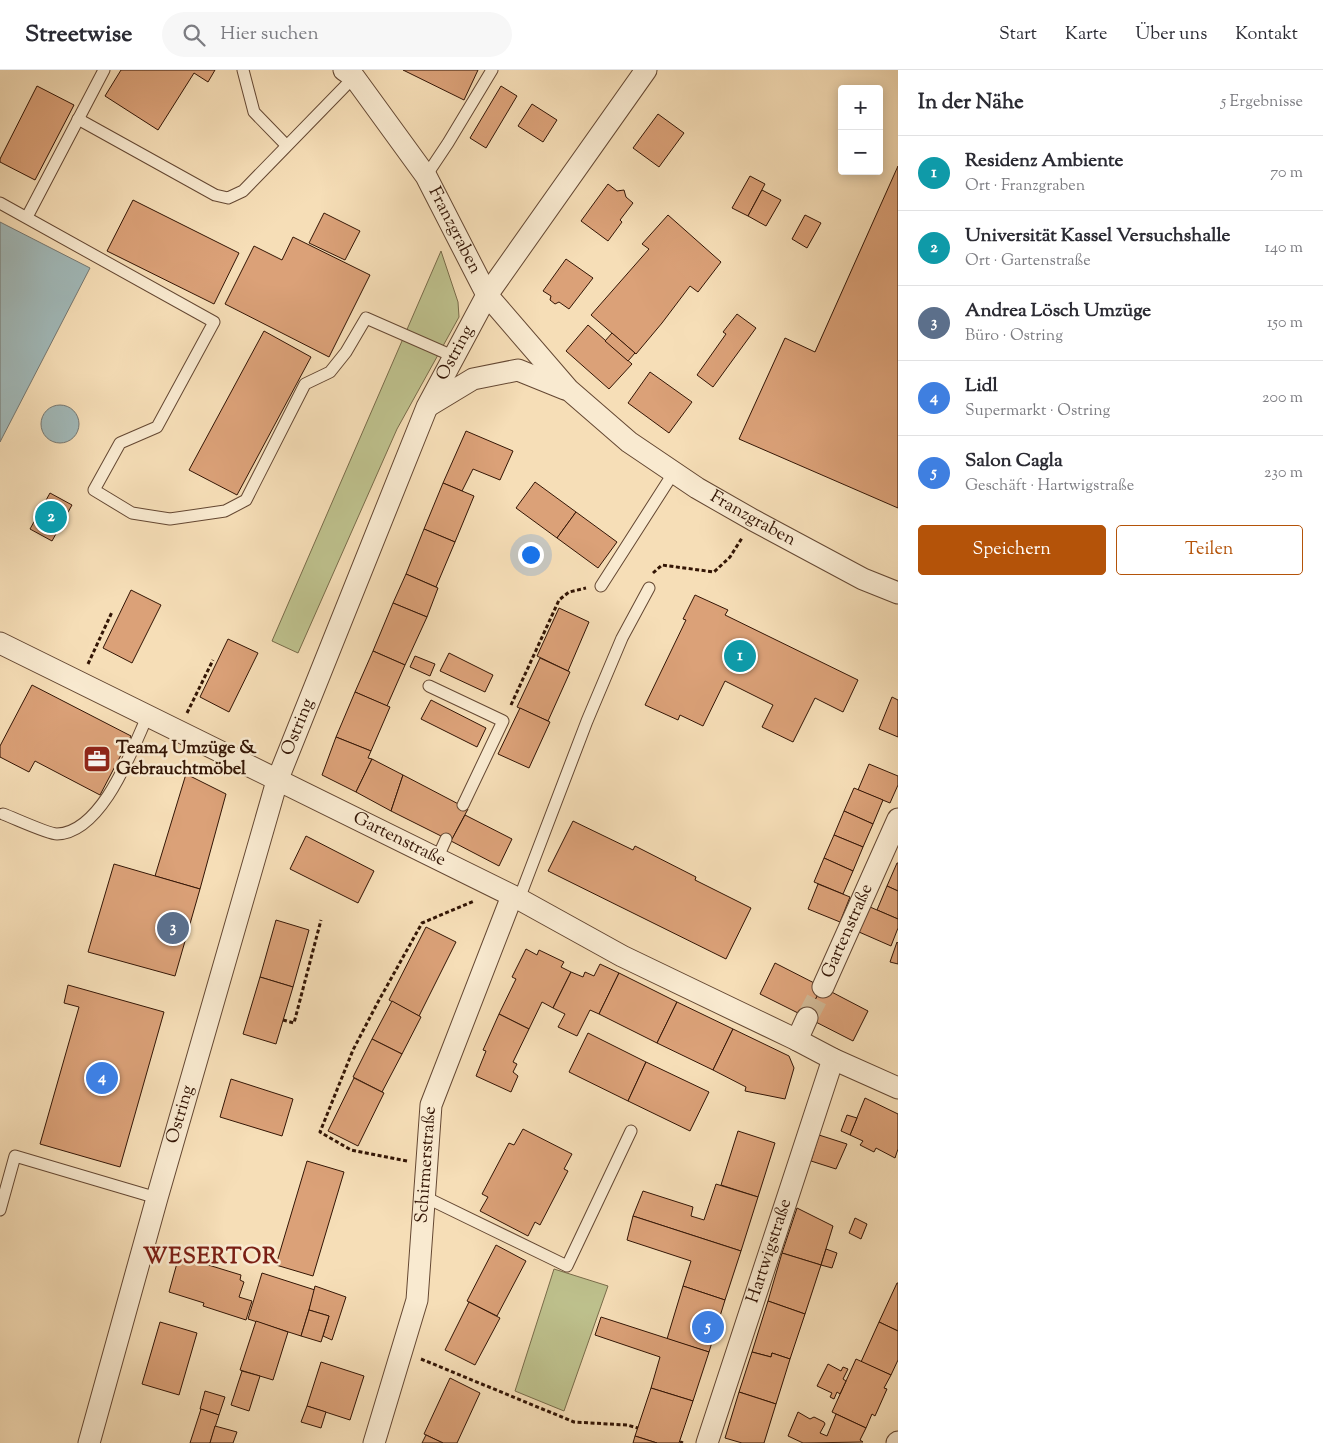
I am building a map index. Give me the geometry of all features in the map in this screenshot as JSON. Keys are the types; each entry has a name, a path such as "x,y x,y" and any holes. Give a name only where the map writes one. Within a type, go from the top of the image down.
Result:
{"street":[{"name":"Ostring","path":"89,1443 157,1198 277,781 427,407 488,295 646,70"},
{"name":"Franzgraben","path":"347,72 426,176 488,295 569,390 629,442 698,488 753,520 863,578 898,593"},
{"name":"Franzgraben","path":"427,407 473,379 518,370 569,390"},
{"name":"Gartenstraße","path":"0,643 516,897 622,956 833,1059 898,1088"},
{"name":"Gartenstraße","path":"822,988 898,819"},
{"name":"Schirmerstraße","path":"374,1443 417,1300 431,1105 516,897"},
{"path":"797,1040 807,1018"},
{"name":"Hartwigstraße","path":"708,1443 833,1059"}],"lane":[{"path":"27,216 104,70"},
{"path":"243,70 254,112 286,145"},
{"path":"426,176 492,70"},
{"path":"78,119 215,195 228,198 243,191 286,145 347,72"},
{"path":"0,203 27,216 214,322 157,427 120,443 94,490 132,514 170,519 225,511 246,500 306,384 330,372 346,352 366,318 455,357"},
{"path":"601,586 674,472"},
{"path":"516,897 622,638 649,588"},
{"path":"430,686 503,721 463,805"},
{"path":"3,814 56,834 69,831 89,820 113,789 148,716"},
{"path":"437,859 446,839"},
{"path":"425,1197 566,1266 631,1131"},
{"path":"0,1210 15,1156 157,1198"}],"path":[{"path":"649,588 651,574 662,565 714,572 730,557 753,520"},
{"path":"503,721 559,600 569,592 580,588 601,586"},
{"path":"79,683 112,612"},
{"path":"178,732 213,660"},
{"path":"427,1161 404,1161 350,1150 320,1132 353,1050 422,924 474,901 488,884"},
{"path":"283,1020 294,1023 321,920"},
{"path":"402,1351 574,1422 627,1424 638,1428"}],"green space":[{"path":"441,251 458,302 459,317 397,429 298,653 272,641"},
{"path":"554,1269 608,1286 564,1411 515,1391"}],"water":[{"path":"0,222 90,268 0,442"},
{"path":"60,405 73,411 79,424 73,437 60,443 47,437 41,424 47,411"}],"building":[{"path":"121,70 215,70 208,82 194,73 158,130 105,96"},
{"path":"403,70 478,70 464,100"},
{"path":"37,86 74,105 35,180 0,162 0,159"},
{"path":"501,86 517,96 486,148 470,138"},
{"path":"532,104 557,120 543,142 518,126"},
{"path":"658,114 684,133 659,167 633,148"},
{"path":"898,166 898,508 739,439 785,338 815,352"},
{"path":"750,176 765,184 748,216 732,208"},
{"path":"608,184 617,191 624,190 626,197 633,203 620,220 622,222 608,241 581,221"},
{"path":"762,190 781,200 766,226 748,216"},
{"path":"133,200 239,253 214,304 107,251"},
{"path":"324,213 360,231 345,260 309,243"},
{"path":"668,215 721,262 698,292 690,286 636,354 591,315 649,249 642,244"},
{"path":"805,215 821,223 807,248 792,239"},
{"path":"293,237 370,275 329,357 225,304 254,246 282,260"},
{"path":"566,259 593,278 569,309 559,302 555,304 550,300 551,296 543,291"},
{"path":"737,314 756,328 713,387 697,375 726,334 723,332"},
{"path":"588,325 632,364 609,389 566,351"},
{"path":"264,331 311,357 237,495 189,470"},
{"path":"612,333 635,353 628,361 605,341"},
{"path":"650,372 692,402 669,433 628,403"},
{"path":"466,431 513,451 500,480 473,469 462,491 443,483"},
{"path":"535,482 576,512 557,538 516,508"},
{"path":"443,483 474,496 455,542 424,529"},
{"path":"50,493 72,505 52,541 30,529"},
{"path":"576,512 617,542 598,568 557,538"},
{"path":"424,529 455,542 436,587 406,574"},
{"path":"406,574 438,588 427,617 393,603"},
{"path":"131,590 161,605 132,663 103,648"},
{"path":"695,595 728,610 725,615 858,680 843,712 815,698 793,742 762,727 773,705 725,681 703,726 680,715 678,720 645,705 686,620 683,619"},
{"path":"393,603 427,617 405,665 373,651"},
{"path":"559,608 589,622 568,671 537,656"},
{"path":"228,639 258,653 229,712 200,697"},
{"path":"373,651 405,665 387,706 355,692"},
{"path":"449,653 493,675 485,692 440,671"},
{"path":"415,656 435,664 430,676 410,667"},
{"path":"540,658 570,672 548,721 517,707"},
{"path":"32,685 131,736 100,795 35,761 29,772 0,757 0,746"},
{"path":"355,692 390,707 371,751 336,737"},
{"path":"892,697 898,700 898,737 879,729"},
{"path":"431,700 486,728 477,747 421,719"},
{"path":"520,708 550,722 529,768 498,754"},
{"path":"336,737 371,751 368,758 372,759 356,792 322,775"},
{"path":"372,759 403,775 391,811 356,792"},
{"path":"869,764 898,776 898,785 890,803 858,790"},
{"path":"186,774 226,794 200,889 155,876"},
{"path":"403,775 468,809 451,841 391,811"},
{"path":"854,788 883,800 873,824 844,811"},
{"path":"844,811 873,824 863,847 834,835"},
{"path":"465,815 512,839 499,866 451,841"},
{"path":"573,821 633,850 635,846 696,877 695,880 751,908 726,959 548,871"},
{"path":"834,835 863,847 853,871 824,858"},
{"path":"306,836 374,871 358,903 290,869"},
{"path":"824,858 853,871 843,894 814,882"},
{"path":"898,863 898,891 887,886"},
{"path":"114,864 200,889 175,976 88,952"},
{"path":"818,884 850,897 840,922 808,909"},
{"path":"887,886 898,891 898,919 877,910"},
{"path":"870,907 898,919 898,928 891,946 859,932"},
{"path":"276,920 309,930 293,987 260,977"},
{"path":"426,927 456,942 419,1016 389,1000"},
{"path":"898,943 898,964 890,962"},
{"path":"526,949 537,955 539,950 564,962 561,967 571,972 553,1008 542,1002 529,1029 499,1014 516,979 512,977"},
{"path":"775,963 822,987 806,1017 760,994"},
{"path":"600,964 619,973 599,1014 590,1010 577,1036 558,1027 565,1014 553,1008 571,972 583,977 585,972 594,976"},
{"path":"619,973 677,1002 657,1043 599,1014"},
{"path":"260,977 293,987 276,1044 243,1034"},
{"path":"68,985 164,1012 120,1167 40,1144 79,1007 64,1003"},
{"path":"822,987 868,1011 853,1041 806,1017"},
{"path":"392,1001 421,1017 402,1054 372,1039"},
{"path":"677,1002 733,1029 713,1070 657,1043"},
{"path":"499,1014 529,1029 513,1062 517,1064 513,1072 518,1076 511,1092 476,1076 486,1051 483,1050"},
{"path":"733,1029 789,1056 794,1068 785,1099 745,1091 746,1087 713,1070"},
{"path":"588,1033 646,1062 628,1101 569,1072"},
{"path":"372,1039 402,1054 382,1092 353,1077"},
{"path":"646,1062 709,1092 690,1131 628,1101"},
{"path":"354,1078 384,1093 358,1146 328,1131"},
{"path":"231,1079 293,1099 282,1136 220,1117"},
{"path":"865,1098 898,1114 898,1149 895,1158 876,1148 874,1152 860,1145 863,1141 850,1135"},
{"path":"847,1115 857,1118 850,1135 841,1131"},
{"path":"523,1129 572,1154 564,1169 568,1171 540,1225 535,1222 528,1236 480,1211 488,1197 482,1194 509,1143 514,1145"},
{"path":"738,1131 775,1143 758,1197 721,1185"},
{"path":"819,1135 847,1144 836,1169 811,1161"},
{"path":"307,1161 344,1172 313,1276 276,1265"},
{"path":"716,1184 758,1197 741,1251 633,1216 643,1191 693,1207 691,1216 704,1220"},
{"path":"797,1208 833,1226 821,1265 782,1253"},
{"path":"633,1216 741,1251 725,1300 683,1286 691,1261 627,1240"},
{"path":"855,1218 867,1224 861,1239 849,1233"},
{"path":"496,1245 526,1261 497,1316 467,1301"},
{"path":"826,1249 837,1253 832,1268 821,1265"},
{"path":"782,1253 821,1265 805,1314 768,1301"},
{"path":"179,1256 241,1275 240,1280 244,1282 239,1297 252,1301 246,1320 203,1306 204,1303 169,1292"},
{"path":"262,1273 315,1290 301,1336 248,1319"},
{"path":"898,1283 898,1331 879,1322"},
{"path":"315,1286 346,1297 332,1340 323,1336 329,1316 309,1310"},
{"path":"683,1286 725,1300 709,1352 667,1339"},
{"path":"768,1301 805,1314 790,1359 772,1353 771,1357 752,1352"},
{"path":"469,1302 500,1318 475,1365 445,1350"},
{"path":"309,1310 329,1316 321,1342 301,1336"},
{"path":"601,1317 709,1352 693,1401 651,1388 660,1357 595,1335"},
{"path":"256,1321 288,1332 273,1380 240,1370"},
{"path":"160,1322 197,1333 179,1395 142,1384"},
{"path":"879,1322 898,1331 898,1360 891,1375 861,1362"},
{"path":"752,1352 771,1357 772,1353 790,1359 776,1404 739,1392"},
{"path":"856,1359 891,1375 884,1388 887,1389 875,1416 872,1414 866,1428 832,1412"},
{"path":"321,1362 364,1376 350,1420 307,1406"},
{"path":"828,1364 841,1371 843,1367 848,1369 843,1379 846,1381 840,1394 837,1392 834,1399 830,1397 832,1393 817,1386"},
{"path":"242,1371 260,1376 249,1411 231,1405"},
{"path":"450,1378 480,1393 457,1443 443,1443 424,1434"},
{"path":"651,1388 693,1401 679,1443 657,1443 635,1436"},
{"path":"205,1391 225,1397 219,1415 200,1409"},
{"path":"739,1392 776,1404 764,1443 742,1443 725,1438"},
{"path":"307,1406 326,1412 321,1428 301,1422"},
{"path":"201,1409 219,1415 210,1443 190,1443"},
{"path":"798,1412 810,1419 814,1417 824,1422 825,1424 820,1433 827,1436 836,1414 866,1428 860,1440 863,1442 803,1443 788,1436"},
{"path":"215,1426 237,1432 233,1443 210,1443"},
{"path":"426,1435 443,1443 422,1443"},
{"path":"635,1436 657,1443 633,1443"}],"tunnel":[{"path":"807,1018 823,987"}],"place":[{"name":"Universität Kassel Versuchshalle","path":"51,517"},
{"name":"Residenz Ambiente","path":"740,656"},
{"name":"Team4 Umzüge & Gebrauchtmöbel","path":"97,759"},
{"name":"Andrea Lösch Umzüge","path":"173,928"},
{"name":"Lidl","path":"102,1078"},
{"name":"Salon Cagla","path":"708,1327"}],"district":[{"name":"WESERTOR","path":"211,1258"}]}
